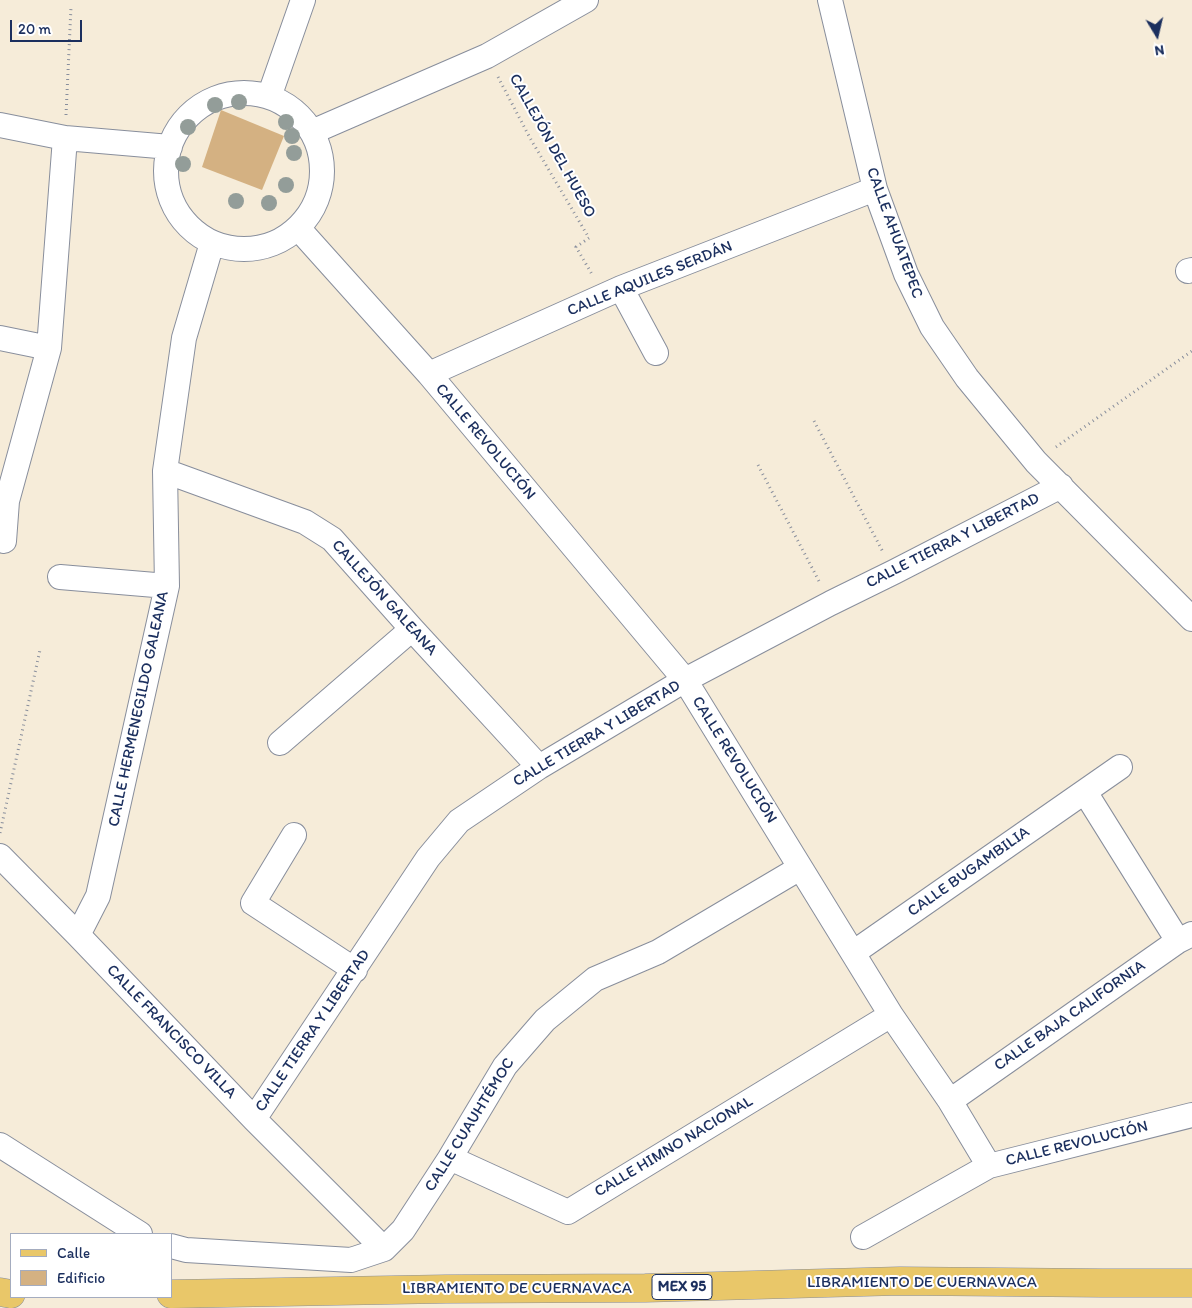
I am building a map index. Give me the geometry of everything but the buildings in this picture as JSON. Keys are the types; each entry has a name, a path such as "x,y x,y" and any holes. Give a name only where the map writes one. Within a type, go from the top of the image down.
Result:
{"main road":[{"name":"LIBRAMIENTO DE CUERNAVACA","path":"172,1294 446,1288 645,1288 900,1281 1192,1283"}],"street":[{"path":"268,97 303,0"},
{"path":"312,132 487,56 586,0"},
{"name":"CALLE AHUATEPEC","path":"830,0 874,189 906,274 932,327 968,378 1036,462 1192,619"},
{"path":"244,93 268,97 286,105 301,116 312,132 322,156 322,182 314,207 298,228 283,239 266,246 248,249 230,248 212,242 193,230 178,213 169,192 166,170 170,147 181,125 198,108 220,96 244,93"},
{"path":"0,125 65,138 170,147"},
{"path":"4,541 4,500 49,348 65,138"},
{"name":"CALLE AQUILES SERDÁN","path":"429,374 613,292 874,189"},
{"name":"CALLE REVOLUCIÓN","path":"298,228 429,374 685,680 891,1015 950,1101 989,1166 1192,1115"},
{"name":"CALLE HERMENEGILDO GALEANA","path":"78,935 98,896 167,586 165,471 184,338 212,242"},
{"path":"613,292 656,354"},
{"path":"0,338 49,348"},
{"name":"CALLEJÓN GALEANA","path":"165,471 305,522 332,539 539,767"},
{"name":"CALLE TIERRA Y LIBERTAD","path":"254,1119 428,858 459,821 539,767 685,680 1061,486"},
{"path":"60,577 167,586"},
{"path":"280,743 412,629"},
{"name":"CALLE BUGAMBILIA","path":"853,953 1120,767"},
{"path":"1085,792 1185,937"},
{"path":"294,835 253,903 355,970"},
{"name":"CALLE FRANCISCO VILLA","path":"0,856 254,1119 384,1249"},
{"name":"CALLE CUAUHTÉMOC","path":"172,1246 186,1250 351,1260 384,1249 403,1230 450,1158 505,1066 545,1020 595,979 658,952 800,868"},
{"name":"CALLE BAJA CALIFORNIA","path":"950,1101 1185,937"},
{"name":"CALLE HIMNO NACIONAL","path":"450,1158 568,1212 891,1015"},
{"path":"0,1145 138,1233"},
{"path":"863,1237 989,1166"}],"path":[{"path":"65,138 71,6"},
{"name":"CALLEJÓN DEL HUESO","path":"487,56 530,138 589,238 576,247 613,292"},
{"path":"1036,462 1192,351"},
{"path":"814,421 894,572"},
{"path":"758,465 831,603"},
{"path":"0,833 40,650"}]}
